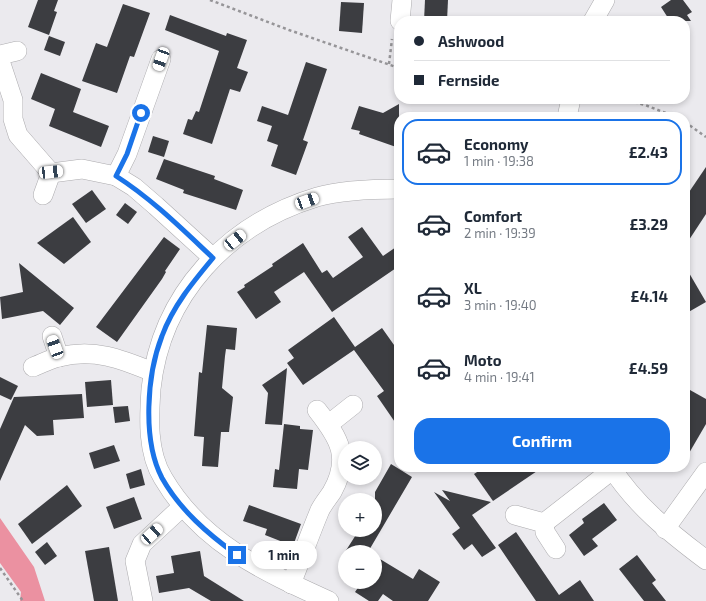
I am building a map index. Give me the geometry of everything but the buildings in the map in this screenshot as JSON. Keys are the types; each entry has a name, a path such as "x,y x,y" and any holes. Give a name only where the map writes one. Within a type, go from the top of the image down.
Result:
{"street":[{"path":"396,16 397,0"},
{"path":"595,16 601,1"},
{"path":"116,176 127,154 161,59"},
{"path":"0,61 13,100 13,119 18,135 51,172"},
{"path":"51,172 82,169 116,176 134,187 213,258"},
{"path":"43,196 51,172"},
{"path":"328,601 250,563 213,538 182,508 162,477 152,448 149,412 153,372 162,336 176,308 190,285 213,258 245,232 283,210 319,196 375,188 394,189"},
{"path":"52,336 59,357"},
{"path":"33,367 59,357 99,354 122,359 153,372"},
{"path":"291,584 321,509 332,492 341,472 342,454 338,440 323,417 353,405"},
{"path":"544,523 606,472"},
{"path":"614,472 632,495 665,529 706,560"},
{"path":"665,529 706,472"},
{"path":"143,601 135,561 142,544 182,508"},
{"path":"515,515 544,523"},
{"path":"544,523 545,532 556,549"}],"path":[{"path":"210,0 289,30 394,66"},
{"path":"389,64 394,38"},
{"path":"641,104 663,112"},
{"path":"690,126 706,137"},
{"path":"0,568 23,601"}],"shaded area":[{"path":"0,518 34,567 45,601 20,601 21,592 0,563"}],"route":[{"path":"141,113 127,154 116,176 134,187 213,258 190,285 176,308 162,336 153,372 149,412 152,448 162,477 182,508 213,538 237,555"}]}
